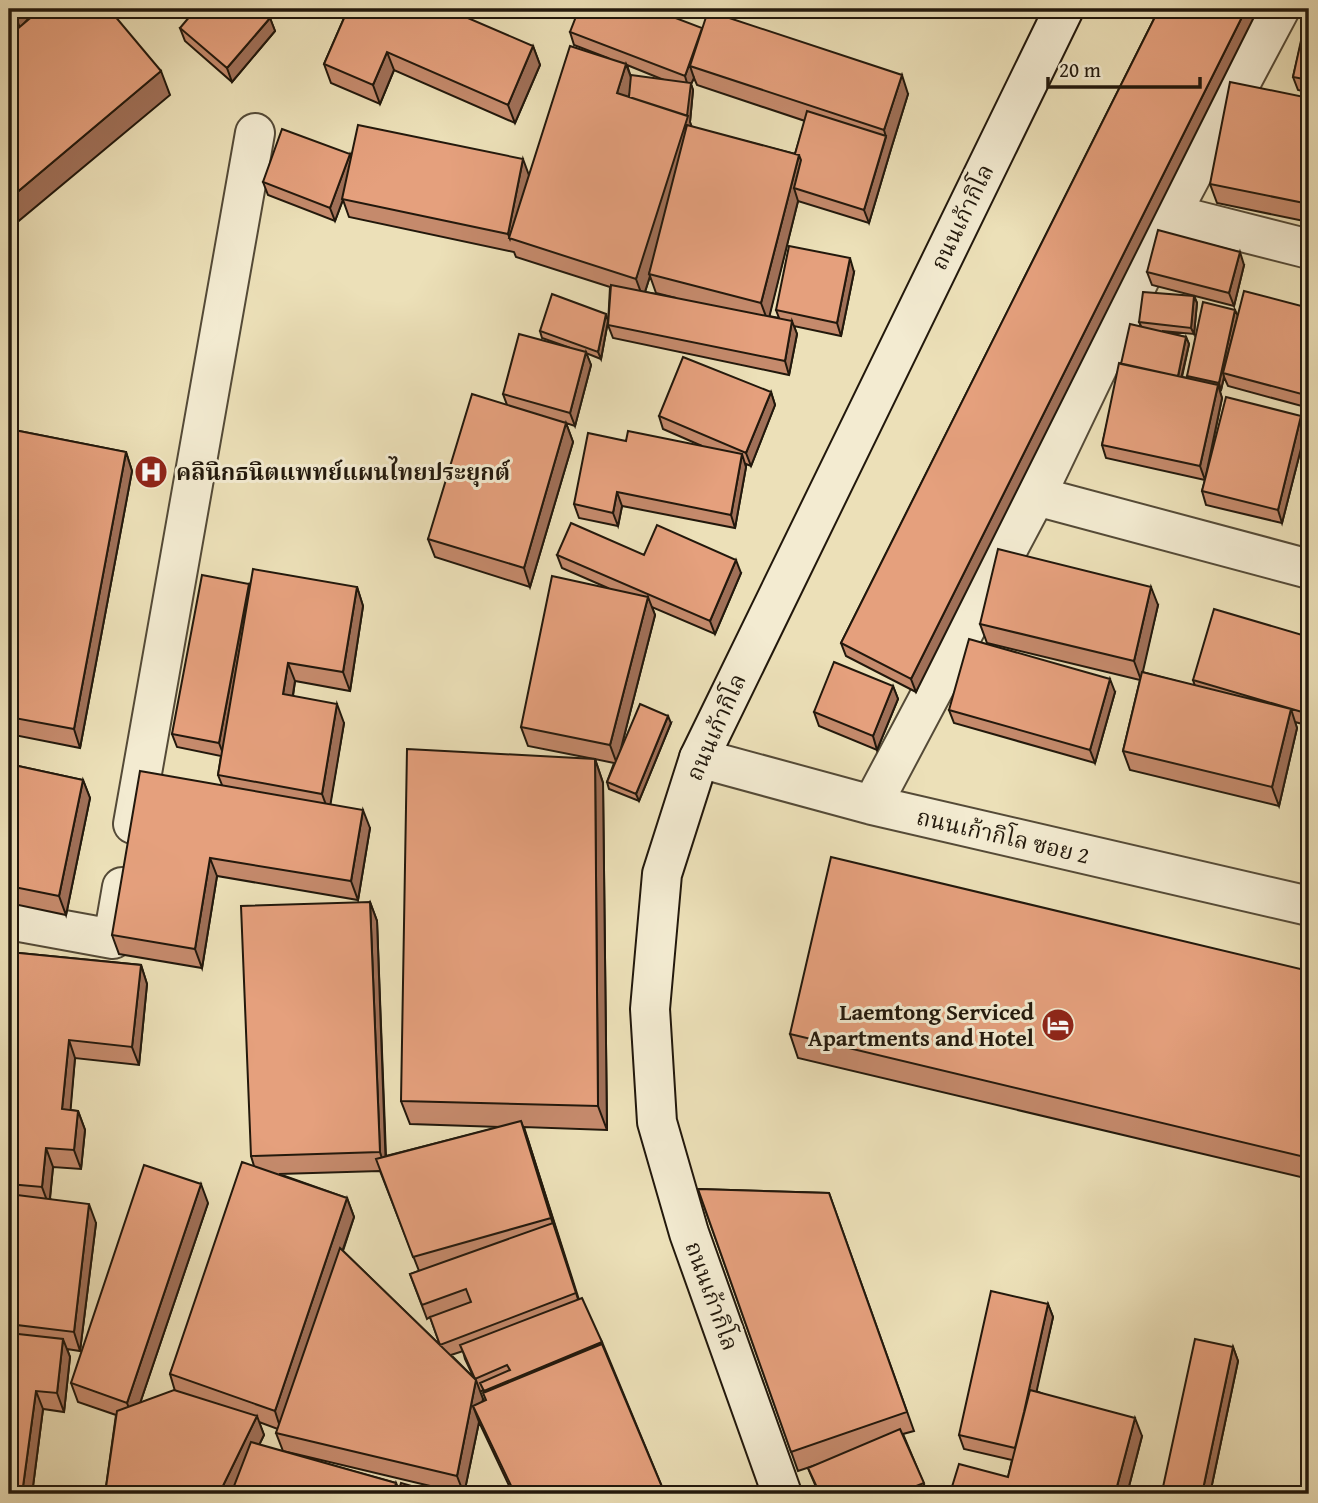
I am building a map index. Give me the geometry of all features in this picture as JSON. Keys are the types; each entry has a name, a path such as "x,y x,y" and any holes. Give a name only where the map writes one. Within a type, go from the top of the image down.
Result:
{"street":[{"name":"ถนนเก้ากิโล","path":"782,1494 689,1233 657,1122 650,1009 662,874 699,758 1064,9"},
{"path":"872,805 1036,496 1171,214 1280,9"},
{"path":"9,920 113,939 255,133"},
{"path":"1171,214 1309,249"},
{"path":"1036,496 1309,569"},
{"name":"ถนนเก้ากิโล ซอย 2","path":"699,758 872,805 1309,906"}],"building":[{"path":"9,9 21,9 15,15"},
{"path":"41,9 109,9 161,71 9,199 9,36"},
{"path":"196,9 260,9 270,18 227,68 180,28"},
{"path":"348,9 447,9 533,46 508,105 387,52 373,85 324,64"},
{"path":"579,9 652,9 702,28 685,76 570,32"},
{"path":"1159,9 1246,9 911,679 841,643"},
{"path":"1309,9 1309,80 1293,77"},
{"path":"708,11 902,75 884,130 690,66"},
{"path":"570,46 626,64 617,93 688,116 636,279 509,238"},
{"path":"631,75 691,83 687,116 629,97"},
{"path":"1230,82 1309,98 1309,204 1210,184"},
{"path":"807,111 886,136 864,210 794,188 801,160 799,155 795,154"},
{"path":"358,125 523,159 508,234 342,199"},
{"path":"687,125 799,155 761,303 649,274"},
{"path":"282,129 350,154 330,208 263,182"},
{"path":"1158,230 1240,252 1229,293 1147,272"},
{"path":"789,246 850,258 837,323 776,310"},
{"path":"611,285 792,321 785,361 608,325"},
{"path":"1244,291 1309,308 1309,396 1223,373"},
{"path":"1143,292 1194,296 1191,328 1139,322"},
{"path":"552,294 606,314 598,352 540,331"},
{"path":"1203,302 1235,310 1219,383 1187,376"},
{"path":"1130,324 1186,337 1178,376 1121,364"},
{"path":"519,334 586,352 570,413 503,394"},
{"path":"683,357 771,392 746,453 659,416"},
{"path":"1119,363 1218,385 1200,466 1102,445"},
{"path":"472,394 566,423 524,568 428,539"},
{"path":"1226,397 1301,416 1278,510 1202,491"},
{"path":"9,429 126,452 74,729 9,717"},
{"path":"628,431 742,454 731,515 617,492 613,513 574,504 588,433 626,441"},
{"path":"1309,478 1309,495 1305,494"},
{"path":"571,523 644,555 657,525 736,560 710,621 557,555"},
{"path":"998,549 1151,587 1134,661 980,624"},
{"path":"253,569 357,587 343,672 288,663 283,694 337,704 322,794 218,775"},
{"path":"202,575 249,584 219,743 172,734"},
{"path":"552,576 648,597 610,745 521,727"},
{"path":"1214,609 1309,637 1309,685 1302,712 1193,680"},
{"path":"969,639 1110,679 1090,750 949,710"},
{"path":"834,662 893,686 873,736 814,712"},
{"path":"1142,672 1291,709 1272,787 1123,751"},
{"path":"640,704 668,716 636,794 607,782"},
{"path":"407,749 595,759 598,1106 401,1101"},
{"path":"9,764 83,780 59,896 9,886"},
{"path":"140,771 363,810 351,881 210,858 195,949 112,935"},
{"name":"Laemtong Serviced Apartments and Hotel","path":"831,857 1309,971 1309,1158 790,1034"},
{"path":"370,902 380,1152 251,1156 241,906"},
{"path":"9,952 141,965 132,1047 69,1040 62,1109 78,1111 74,1150 46,1148 42,1187 9,1184"},
{"path":"521,1121 551,1218 413,1257 376,1159"},
{"path":"242,1162 347,1198 275,1411 170,1374"},
{"path":"144,1165 201,1184 127,1403 71,1383"},
{"path":"698,1189 829,1193 907,1412 791,1452"},
{"path":"9,1194 89,1204 74,1332 9,1324"},
{"path":"553,1223 576,1293 440,1345 430,1317 471,1302 466,1289 422,1305 410,1274"},
{"path":"340,1248 476,1380 457,1476 276,1433"},
{"path":"991,1291 1048,1304 1015,1448 959,1435"},
{"path":"582,1298 602,1342 484,1391 480,1383 510,1370 507,1365 475,1379 460,1345"},
{"path":"9,1333 63,1339 57,1393 36,1391 22,1494 9,1494"},
{"path":"1195,1339 1233,1347 1202,1494 1163,1487"},
{"path":"602,1344 665,1494 515,1494 473,1406 486,1400 483,1393"},
{"path":"174,1390 257,1416 219,1494 105,1494 117,1411"},
{"path":"1030,1390 1135,1418 1115,1494 969,1494 951,1490 959,1464 1008,1477"},
{"path":"900,1429 924,1483 896,1494 820,1494 808,1468"},
{"path":"251,1442 396,1483 393,1494 231,1494"},
{"path":"401,1483 439,1494 398,1494"}],"place":[{"name":"คลินิกธนิตแพทย์แผนไทยประยุกต์","path":"151,472"},
{"name":"Laemtong Serviced Apartments and Hotel","path":"1058,1025"}]}
